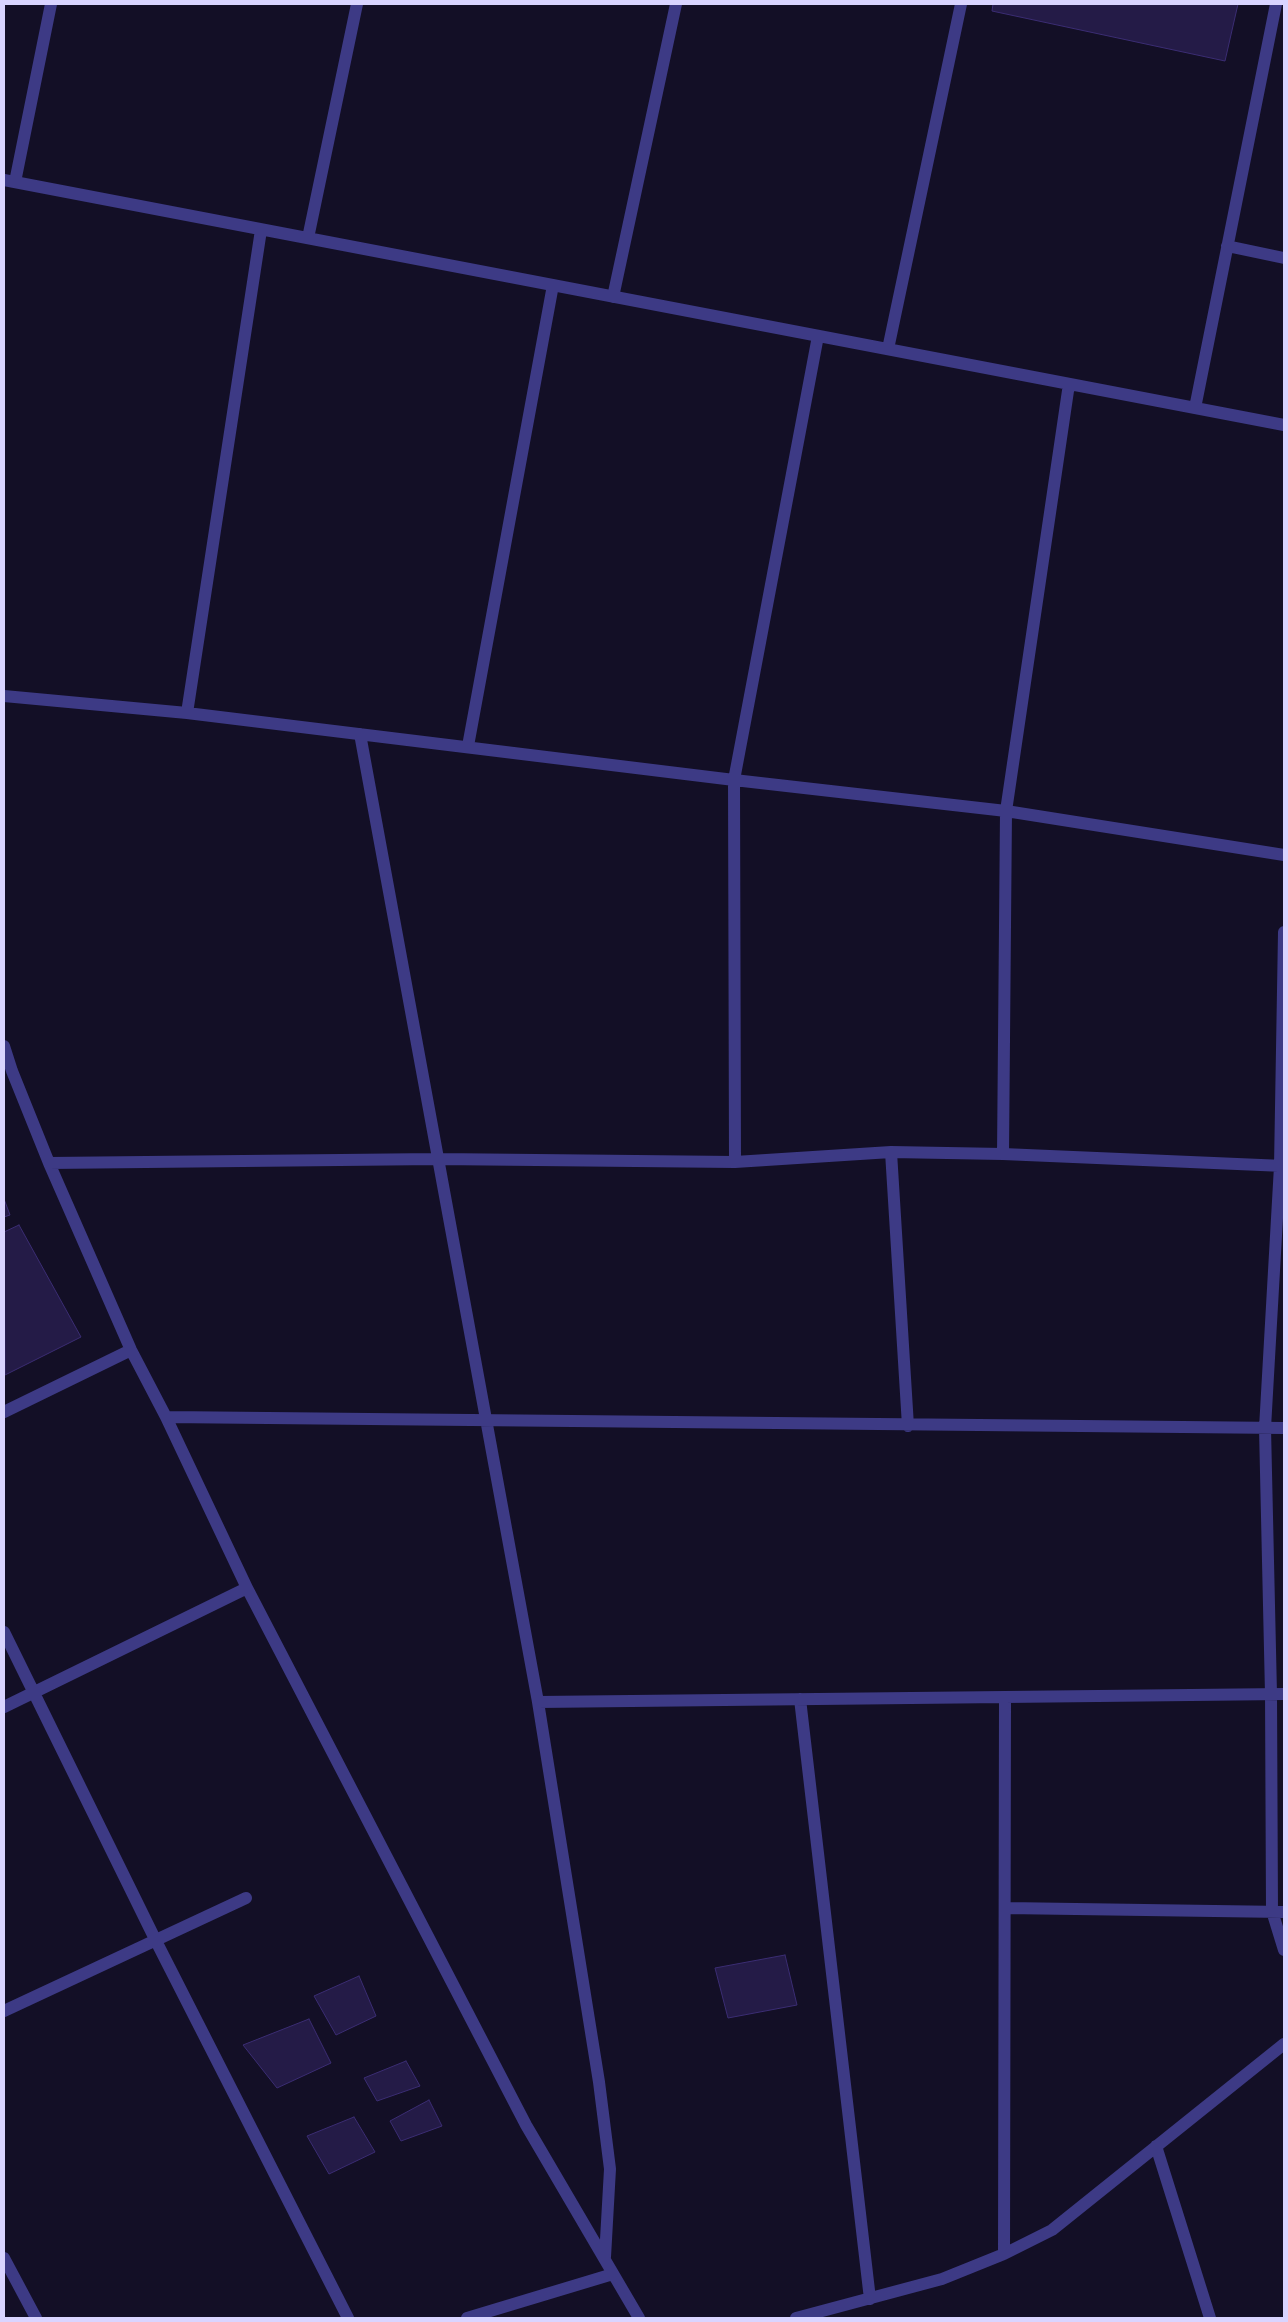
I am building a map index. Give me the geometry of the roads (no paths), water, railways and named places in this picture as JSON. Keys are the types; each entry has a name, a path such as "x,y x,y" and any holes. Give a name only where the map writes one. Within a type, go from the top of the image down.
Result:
{"street":[{"path":"51,4 9,182 1284,425"},
{"path":"308,238 357,4"},
{"path":"613,297 676,4"},
{"path":"888,349 961,4"},
{"path":"1195,408 1276,4"},
{"path":"188,713 261,230"},
{"path":"1227,246 1284,258"},
{"path":"468,746 553,285"},
{"path":"735,1162 734,780 818,336"},
{"path":"1003,1154 1006,811 1069,384"},
{"path":"4,696 188,713 734,780 1006,811 1284,855"},
{"path":"360,734 538,1702 599,2082 610,2169 605,2257"},
{"path":"1284,932 1282,1166 1264,1428 1278,1912 1284,1950"},
{"path":"4,1046 12,1071 49,1162 131,1350 166,1417 247,1588 526,2125 639,2318"},
{"path":"49,1162 437,1159 735,1162 891,1152 1003,1154 1282,1166"},
{"path":"891,1152 908,1426"},
{"path":"4,1412 131,1350"},
{"path":"166,1417 486,1419 908,1426 1284,1428"},
{"path":"4,1708 247,1588"},
{"path":"4,1632 156,1941 348,2318"},
{"path":"538,1702 1284,1694"},
{"path":"1004,2254 1005,1698"},
{"path":"800,1699 870,2299"},
{"path":"4,2011 246,1898"},
{"path":"1006,1908 1278,1912"},
{"path":"796,2318 942,2279 1004,2254 1052,2230 1284,2044"},
{"path":"1156,2146 1210,2318"},
{"path":"4,2258 36,2318"},
{"path":"467,2318 613,2274"}]}
